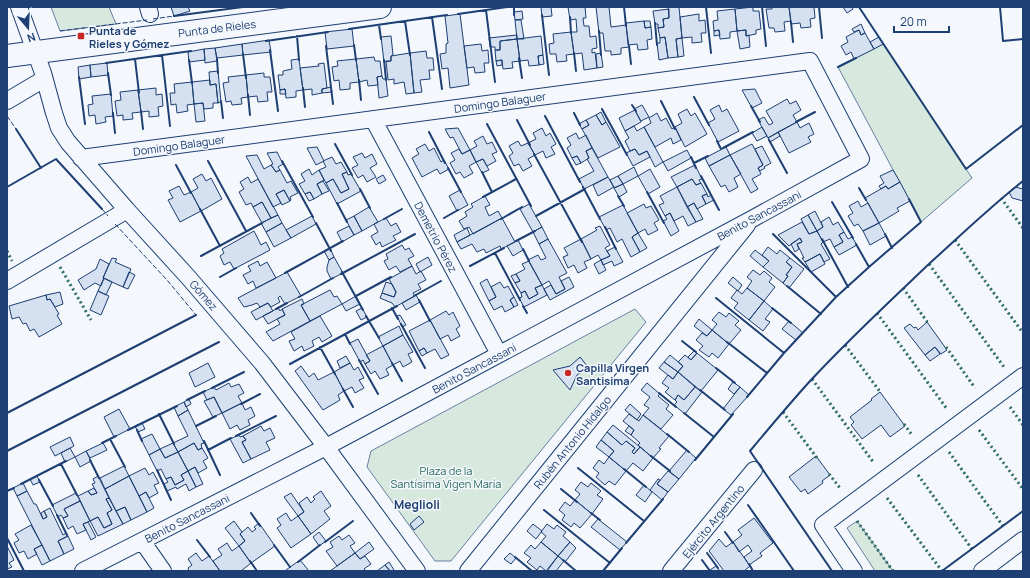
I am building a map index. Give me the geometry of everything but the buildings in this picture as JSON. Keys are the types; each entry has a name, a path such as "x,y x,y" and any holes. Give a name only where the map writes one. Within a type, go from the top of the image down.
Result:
{"street":[{"name":"Gómez","path":"19,7 36,52 59,128 68,142 262,363 417,571"},
{"name":"Punta de Rieles","path":"7,56 380,7"},
{"name":"Domingo Balaguer","path":"81,158 810,61 861,159"},
{"path":"7,101 44,79"},
{"name":"Demetrio Pérez","path":"373,119 499,354"},
{"name":"Benito Sancassani","path":"83,571 326,448 861,159"},
{"path":"7,281 127,210"},
{"name":"Rubén Antonio Hidalgo","path":"468,571 752,219"},
{"path":"854,571 823,524 1023,376"},
{"name":"Ejército Argentino","path":"671,571 754,470"},
{"path":"982,571 1023,540"},
{"path":"142,541 163,571"}],"green space":[{"path":"51,7 109,7 116,24 60,31"},
{"path":"883,44 972,178 921,222 838,67"},
{"name":"Plaza de la Santísima Vigen María","path":"635,309 646,322 451,561 435,561 367,467 371,451"},
{"path":"857,521 893,571 875,571 847,528"}],"hedge":[{"path":"1001,198 1023,228"},
{"path":"955,240 1023,333"},
{"path":"7,251 12,261"},
{"path":"929,264 1004,367"},
{"path":"60,267 91,320"},
{"path":"903,288 928,323"},
{"path":"877,313 947,409"},
{"path":"845,345 881,393"},
{"path":"946,347 975,388"},
{"path":"812,379 874,463"},
{"path":"1010,407 1023,425"},
{"path":"783,412 817,458"},
{"path":"904,424 912,435"},
{"path":"979,430 1023,489"},
{"path":"949,452 1003,526"},
{"path":"829,474 840,488"},
{"path":"918,475 972,549"},
{"path":"887,498 942,571"},
{"path":"857,521 893,571"}],"fence":[{"path":"153,19 174,16"},
{"path":"60,31 147,20"},
{"path":"7,116 16,129"},
{"path":"102,209 108,216"},
{"path":"115,224 167,280 196,315"}],"wall":[{"path":"174,16 243,7"},
{"path":"458,14 507,7"},
{"path":"514,7 514,15"},
{"path":"624,7 626,26"},
{"path":"706,7 711,53"},
{"path":"762,7 766,46"},
{"path":"819,7 822,38"},
{"path":"859,7 966,169 1023,125"},
{"path":"1000,7 1003,41 1023,39"},
{"path":"486,10 495,82"},
{"path":"349,29 447,15"},
{"path":"542,15 549,75"},
{"path":"432,17 442,89"},
{"path":"570,17 571,33"},
{"path":"405,21 410,55"},
{"path":"791,22 793,42"},
{"path":"655,23 657,45"},
{"path":"379,25 381,39"},
{"path":"599,31 601,55"},
{"path":"266,41 328,32"},
{"path":"297,36 299,60"},
{"path":"354,45 356,60"},
{"path":"326,46 333,104"},
{"path":"629,46 631,64"},
{"path":"270,50 278,111"},
{"path":"106,63 191,51"},
{"path":"574,53 576,71"},
{"path":"243,54 246,78"},
{"path":"162,55 170,126"},
{"path":"519,58 522,78"},
{"path":"838,67 856,58"},
{"path":"135,59 139,93"},
{"path":"217,59 218,73"},
{"path":"189,60 192,83"},
{"path":"384,60 386,80"},
{"path":"108,73 111,95"},
{"path":"79,77 85,124"},
{"path":"359,80 361,100"},
{"path":"303,88 305,107"},
{"path":"248,95 250,115"},
{"path":"694,97 709,125"},
{"path":"221,101 223,118"},
{"path":"661,101 675,129"},
{"path":"632,105 636,111"},
{"path":"751,106 760,122"},
{"path":"602,109 627,155"},
{"path":"141,111 143,129"},
{"path":"796,122 815,112"},
{"path":"113,113 115,133"},
{"path":"574,113 580,125"},
{"path":"545,116 580,182"},
{"path":"517,120 530,145"},
{"path":"487,124 531,206"},
{"path":"16,129 41,168"},
{"path":"429,132 445,163"},
{"path":"723,148 753,132"},
{"path":"769,140 787,173"},
{"path":"717,141 721,149"},
{"path":"335,144 352,175"},
{"path":"534,154 582,242"},
{"path":"694,163 708,156"},
{"path":"691,157 696,168"},
{"path":"7,187 56,159 102,209"},
{"path":"208,161 246,231"},
{"path":"282,161 313,217"},
{"path":"176,165 191,193"},
{"path":"448,168 461,192"},
{"path":"482,172 492,192"},
{"path":"701,176 719,210"},
{"path":"483,197 516,179"},
{"path":"832,571 750,451 811,380 855,335 930,263 987,211 1023,181"},
{"path":"583,187 600,219"},
{"path":"859,188 866,200"},
{"path":"360,189 370,208"},
{"path":"536,216 585,189"},
{"path":"647,192 664,223"},
{"path":"618,196 624,206"},
{"path":"747,397 784,353 836,297 921,222 909,199"},
{"path":"832,202 853,238"},
{"path":"337,203 347,222"},
{"path":"501,219 522,207"},
{"path":"200,209 220,246"},
{"path":"384,219 402,209"},
{"path":"444,218 458,210"},
{"path":"201,256 262,223"},
{"path":"316,223 331,251"},
{"path":"605,227 616,249"},
{"path":"516,241 535,231"},
{"path":"341,274 415,234"},
{"path":"773,234 836,297"},
{"path":"885,234 892,248"},
{"path":"822,239 848,287"},
{"path":"285,273 343,241"},
{"path":"856,244 869,267"},
{"path":"470,266 504,248"},
{"path":"523,249 529,261"},
{"path":"495,253 520,300"},
{"path":"220,277 236,268"},
{"path":"342,272 363,310"},
{"path":"356,296 391,277"},
{"path":"299,297 333,278"},
{"path":"414,296 441,281"},
{"path":"787,286 821,314"},
{"path":"716,298 784,353"},
{"path":"419,300 430,321"},
{"path":"276,309 287,303"},
{"path":"290,364 397,306"},
{"path":"523,306 527,313"},
{"path":"392,308 398,319"},
{"path":"772,308 791,323"},
{"path":"7,413 196,315"},
{"path":"366,316 379,338"},
{"path":"401,324 425,368"},
{"path":"345,334 350,344"},
{"path":"682,341 696,352"},
{"path":"7,451 219,342"},
{"path":"727,342 767,373"},
{"path":"320,347 335,374"},
{"path":"359,360 378,394"},
{"path":"392,363 402,381"},
{"path":"716,368 735,383"},
{"path":"212,388 244,372"},
{"path":"343,389 353,407"},
{"path":"700,390 725,410"},
{"path":"187,400 205,391"},
{"path":"659,393 676,407"},
{"path":"241,404 260,394"},
{"path":"128,430 177,406"},
{"path":"684,413 714,437"},
{"path":"159,414 174,444"},
{"path":"695,460 733,414"},
{"path":"196,426 216,416"},
{"path":"236,436 276,416"},
{"path":"137,430 142,441"},
{"path":"667,434 689,452"},
{"path":"102,443 116,436"},
{"path":"208,450 231,438"},
{"path":"110,439 125,467"},
{"path":"204,441 220,475"},
{"path":"651,456 670,471"},
{"path":"90,460 99,478"},
{"path":"21,484 66,461"},
{"path":"61,464 77,495"},
{"path":"578,468 644,521"},
{"path":"624,469 646,487"},
{"path":"157,470 171,500"},
{"path":"39,480 53,506"},
{"path":"7,491 14,488"},
{"path":"561,489 577,502"},
{"path":"626,543 663,499"},
{"path":"748,505 794,571"},
{"path":"544,510 610,563"},
{"path":"942,571 1023,511"},
{"path":"251,513 260,526"},
{"path":"591,513 600,520"},
{"path":"57,515 67,535"},
{"path":"325,542 353,521"},
{"path":"725,532 733,543"},
{"path":"7,538 24,571"},
{"path":"197,540 210,557"},
{"path":"274,545 290,567"},
{"path":"298,562 320,545"},
{"path":"603,571 622,548"},
{"path":"707,553 718,568"},
{"path":"515,557 532,571"},
{"path":"563,560 576,571"},
{"path":"702,560 710,571"},
{"path":"250,561 257,571"},
{"path":"749,564 753,571"}],"place":[{"name":"Punta de Rieles y Gómez","path":"81,36"},
{"name":"Capilla Virgen Santisima","path":"568,373"}],"district":[{"name":"Meglioli","path":"417,504"}]}
